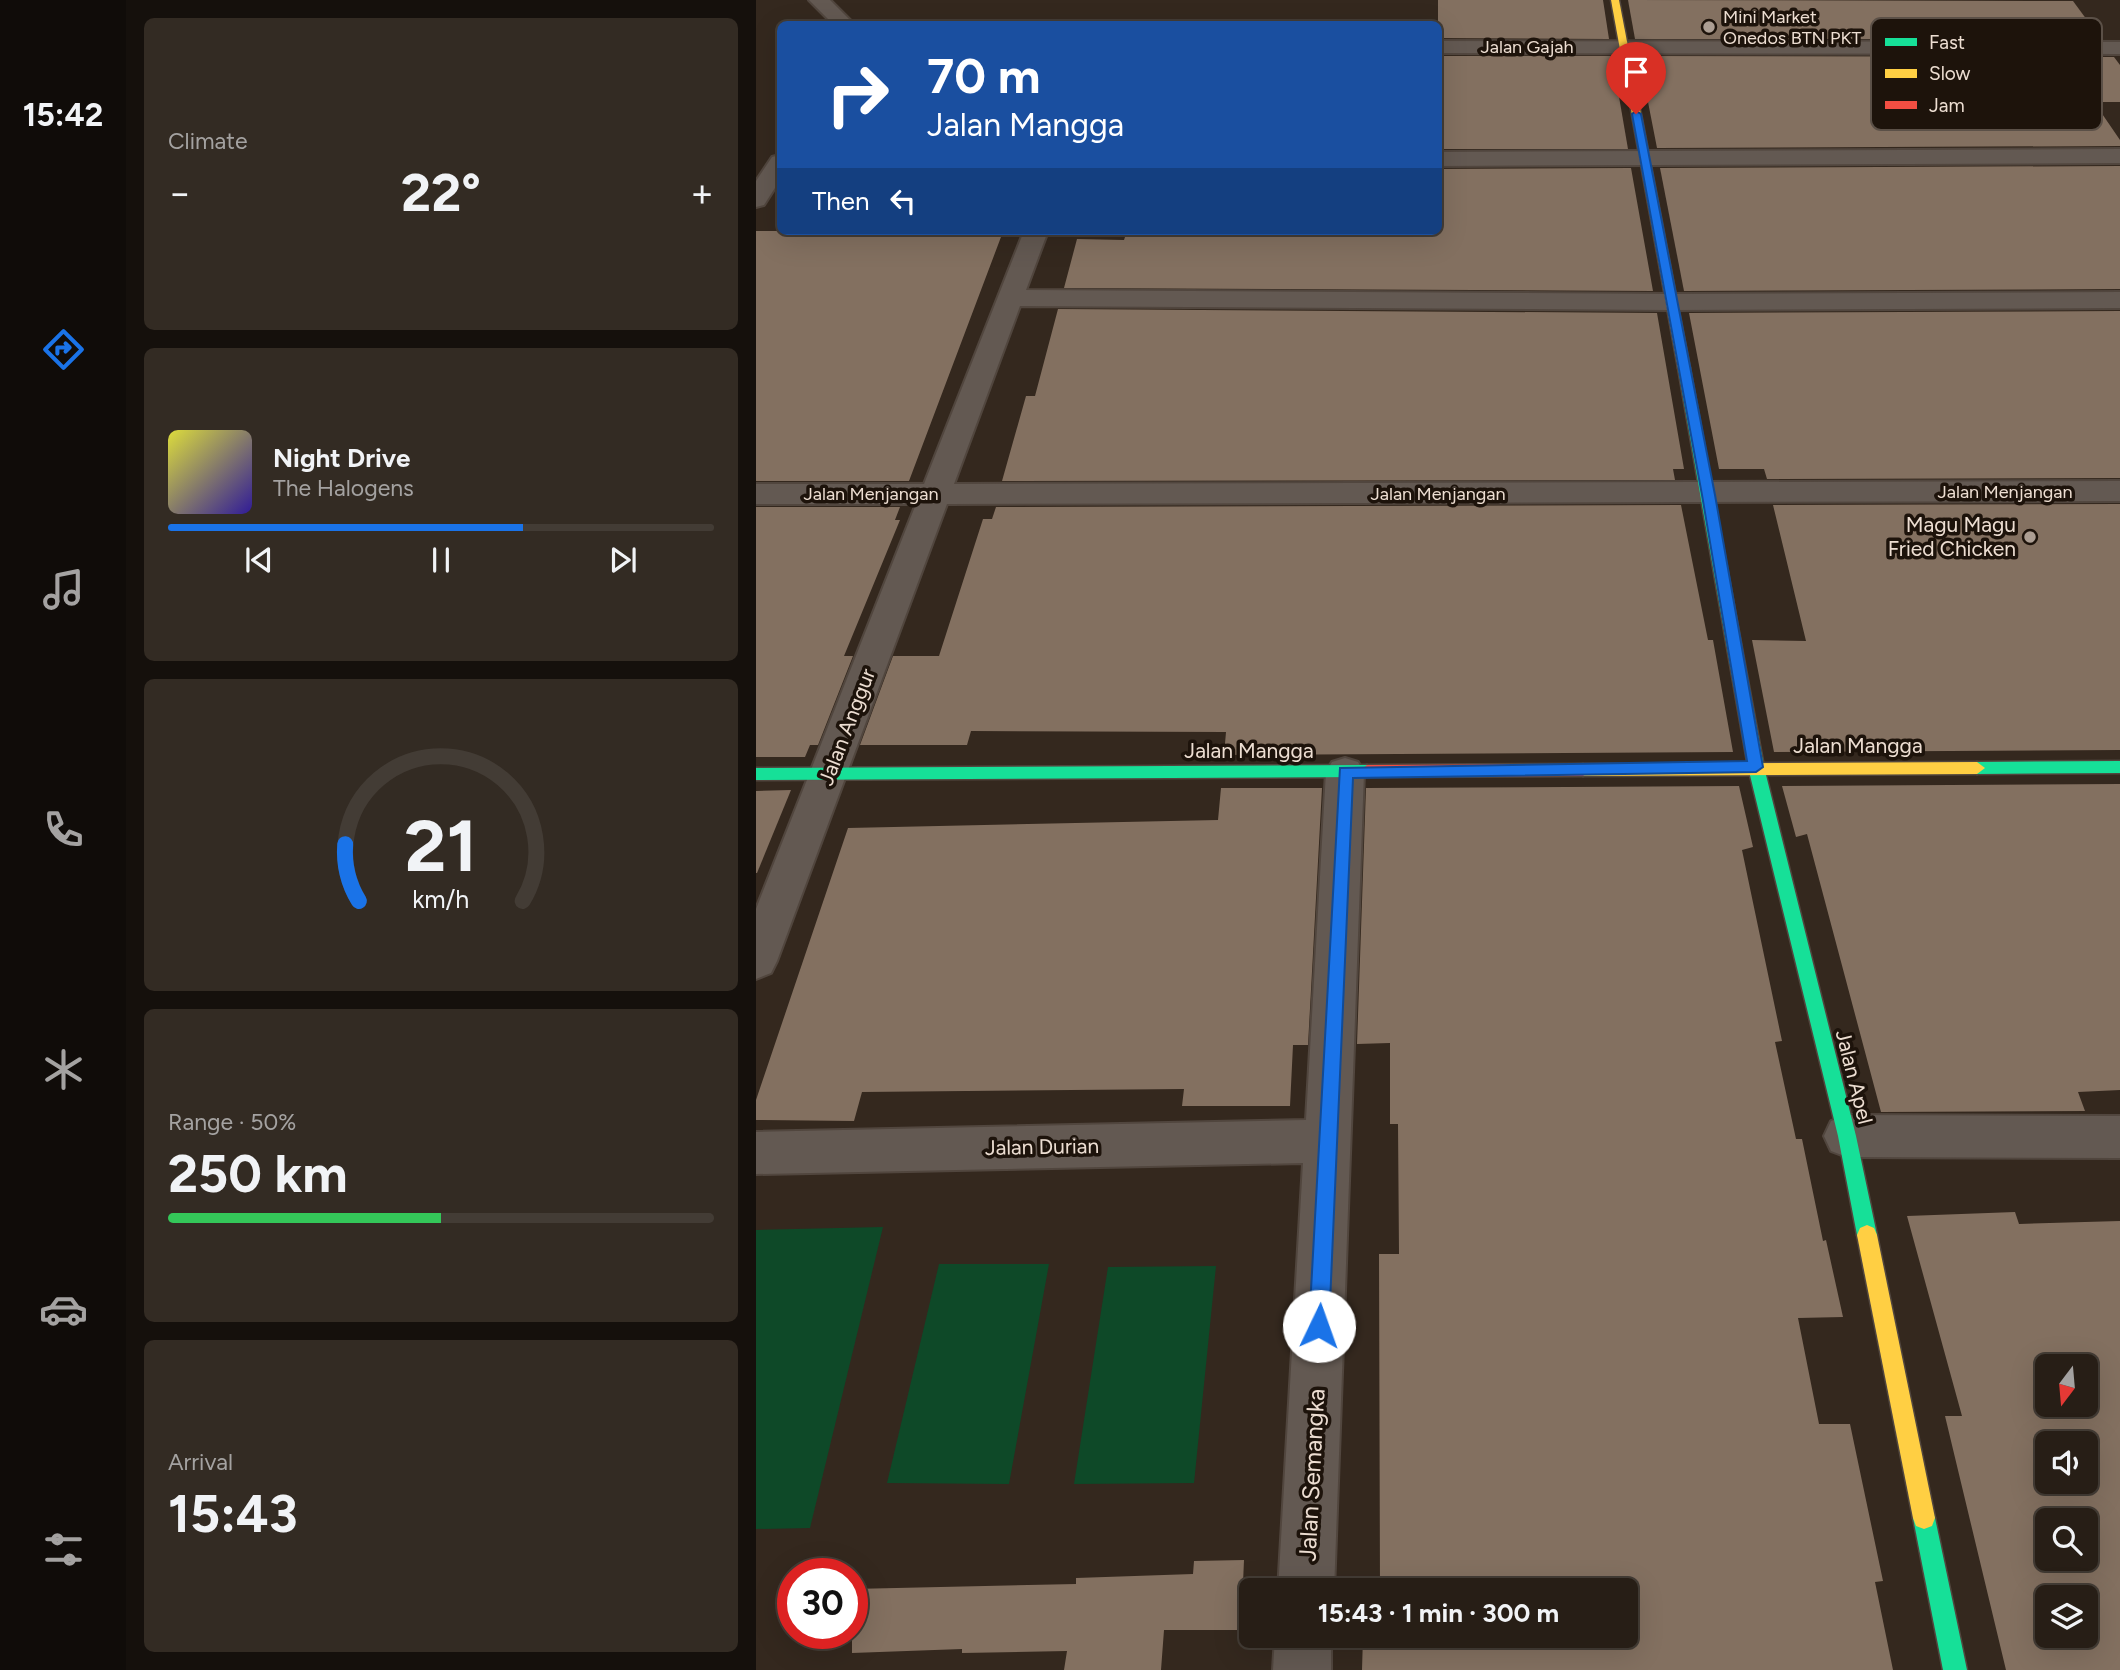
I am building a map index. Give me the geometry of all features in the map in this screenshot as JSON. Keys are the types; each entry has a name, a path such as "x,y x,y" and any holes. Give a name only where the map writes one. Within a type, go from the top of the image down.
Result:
{"street":[{"path":"819,0 841,21"},
{"name":"Jalan Apel","path":"1615,0 1756,767 1847,1136 1955,1670"},
{"name":"Jalan Gajah","path":"1442,47 1871,47"},
{"name":"Jalan Gajah","path":"2102,48 2120,48"},
{"path":"1442,159 2120,156"},
{"path":"756,200 777,167"},
{"name":"Jalan Anggur","path":"756,961 1034,235"},
{"path":"1011,298 1671,302 2120,300"},
{"name":"Jalan Menjangan","path":"756,494 1708,495 2120,491"},
{"name":"Jalan Mangga","path":"756,774 2120,767"},
{"name":"Jalan Semangka","path":"1307,1578 1345,772"},
{"path":"1847,1136 2120,1137"},
{"name":"Jalan Durian","path":"756,1153 1328,1142"},
{"path":"1302,1670 1303,1648"}],"green space":[{"path":"883,1227 810,1528 756,1529 756,1230"},
{"path":"939,1264 1049,1264 1009,1484 887,1483"},
{"path":"1216,1266 1194,1483 1074,1484 1108,1267"}],"building":[{"path":"1438,0 1603,0 1609,39 1442,38 1442,21 1438,21"},
{"path":"1628,0 2073,1 2086,18 1871,18 1871,39 1635,39"},
{"path":"1442,56 1612,56 1628,149 1442,149"},
{"path":"1639,56 1871,56 1871,130 2102,130 2102,114 2120,140 2120,146 1657,148"},
{"path":"2102,57 2114,57 2120,65 2120,102 2102,102"},
{"path":"2120,166 2120,289 1684,291 1660,168"},
{"path":"1631,168 1653,291 1064,288 1077,239 1124,240 1126,235 1442,235 1442,169"},
{"path":"756,231 777,231 777,235 1001,237 909,481 756,481"},
{"path":"1058,309 1657,313 1684,469 1673,469 1675,480 1002,481 1026,396 1035,396"},
{"path":"2120,311 2120,478 1767,479 1764,469 1719,469 1689,313"},
{"path":"2120,504 2120,750 1774,752 1752,640 1806,641 1773,505"},
{"path":"1681,505 1708,640 1713,640 1733,752 1224,755 1226,732 971,731 967,745 860,745 893,656 939,656 983,519 992,519 996,507"},
{"path":"756,507 900,507 895,520 900,520 844,656 853,656 818,745 810,745 805,757 756,757"},
{"path":"2120,784 2120,1090 2078,1092 2085,1111 1881,1112 1807,834 1796,837 1782,786"},
{"path":"1739,786 1753,847 1742,850 1782,1041 1775,1042 1796,1139 1802,1139 1823,1241 1826,1240 1843,1317 1798,1318 1819,1424 1850,1424 1883,1581 1875,1582 1893,1670 1362,1670 1363,1648 1638,1648 1638,1578 1380,1578 1379,1254 1399,1254 1398,1124 1390,1124 1390,1043 1357,1044 1366,788"},
{"path":"1221,788 1322,788 1308,1045 1293,1045 1290,1106 1182,1106 1184,1089 862,1092 854,1121 756,1120 756,1100 848,828 1218,820"},
{"path":"791,790 757,873 756,873 756,791"},
{"path":"2015,1212 2019,1224 2120,1221 2120,1670 2006,1670 1945,1416 1962,1416 1907,1216"},
{"path":"1244,1560 1243,1578 1239,1578 1239,1630 1164,1630 1161,1670 1064,1670 1067,1651 962,1653 962,1649 852,1653 852,1649 868,1649 868,1589 1076,1584 1076,1578 1193,1574 1194,1561"}],"traffic: fast":[{"path":"1684,368 1756,767 1847,1136 1867,1235"},
{"path":"1977,768 2120,767"},
{"path":"756,774 1367,771"},
{"path":"1924,1518 1955,1670"}],"traffic: slow":[{"path":"1615,0 1684,368"},
{"path":"1583,770 1977,768"},
{"path":"1867,1235 1924,1518"}],"traffic: jam":[{"path":"1367,771 1583,770"}],"place":[{"name":"Mini Market Onedos BTN PKT","path":"1709,27"},
{"name":"Magu Magu Fried Chicken","path":"2030,537"}],"route":[{"path":"1319,1326 1345,772 1756,767 1636,114"}]}
